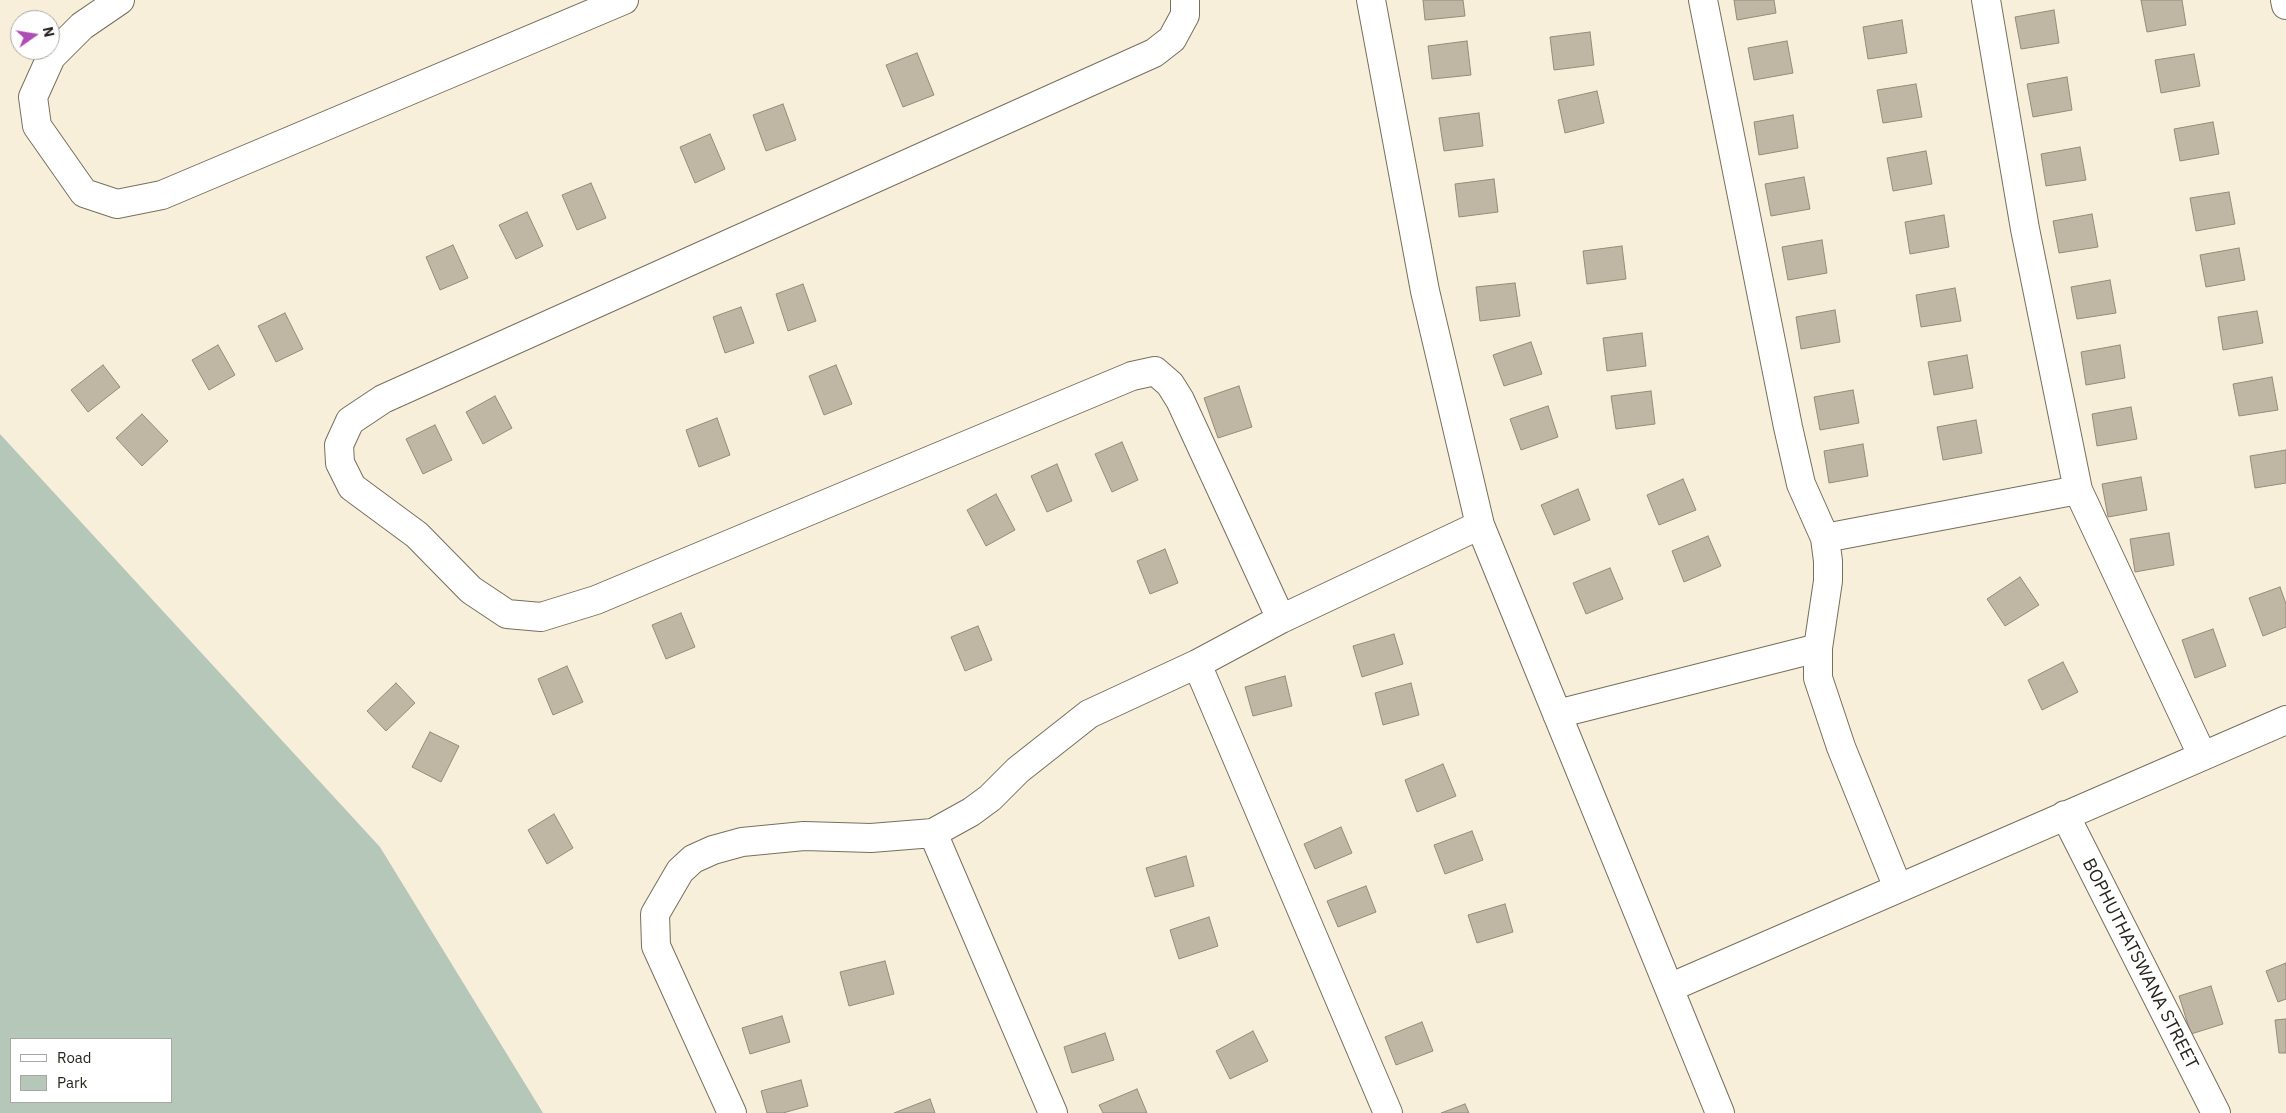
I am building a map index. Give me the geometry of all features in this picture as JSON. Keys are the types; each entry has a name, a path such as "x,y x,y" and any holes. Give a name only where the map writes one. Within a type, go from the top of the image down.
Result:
{"street":[{"path":"120,0 82,26 51,57 33,97 37,126 84,193 117,204 162,195 624,0"},
{"path":"1185,0 1185,15 1172,39 1154,53 383,399 350,421 339,445 340,464 352,487 417,535 471,590 507,614 541,617 596,600 1132,376 1154,371 1170,384 1180,400 1281,619"},
{"path":"1371,0 1425,291 1480,525 1720,1113"},
{"path":"1703,0 1788,427 1801,484 1825,538 1828,581 1818,648 1818,678 1841,747 1898,888"},
{"path":"1986,0 2025,229 2078,490 2202,756"},
{"path":"2285,0 2286,5"},
{"path":"1825,538 2078,490"},
{"path":"732,1113 656,946 655,914 680,871 692,859 713,850 742,842 804,836 871,838 933,834 971,812 1088,714 1197,664 1281,619 1480,525"},
{"path":"1557,714 1818,648"},
{"path":"1197,664 1388,1113"},
{"path":"1668,988 2286,720"},
{"name":"BOPHUTHATSWANA STREET","path":"2065,815 2216,1113"},
{"path":"933,834 1053,1113"}],"green space":[{"path":"0,434 380,847 543,1113 0,1113"}],"building":[{"path":"1423,0 1463,0 1465,16 1425,20"},
{"path":"1734,0 1774,0 1776,13 1737,20"},
{"path":"2141,0 2182,0 2186,25 2147,32"},
{"path":"2054,10 2059,43 2021,49 2015,17"},
{"path":"1902,20 1907,53 1868,59 1863,27"},
{"path":"1590,32 1594,65 1554,70 1550,37"},
{"path":"1467,41 1471,75 1432,79 1428,46"},
{"path":"1787,41 1793,73 1754,80 1748,48"},
{"path":"917,53 934,95 903,107 886,65"},
{"path":"2194,54 2200,86 2161,93 2155,60"},
{"path":"2067,77 2072,110 2033,117 2027,84"},
{"path":"1916,84 1922,117 1883,123 1877,90"},
{"path":"1597,91 1604,123 1565,133 1558,100"},
{"path":"783,104 796,140 766,151 753,115"},
{"path":"1479,113 1483,146 1444,151 1439,118"},
{"path":"1793,115 1798,148 1759,155 1754,122"},
{"path":"2213,122 2219,154 2180,161 2174,129"},
{"path":"710,134 725,169 695,183 680,147"},
{"path":"2080,147 2086,180 2046,186 2041,154"},
{"path":"1926,151 1932,184 1893,191 1887,158"},
{"path":"1804,177 1810,209 1771,216 1765,184"},
{"path":"1494,179 1498,212 1459,217 1455,184"},
{"path":"591,183 606,218 577,230 562,195"},
{"path":"2229,192 2235,224 2196,231 2190,198"},
{"path":"527,212 543,246 516,259 499,225"},
{"path":"2092,214 2098,247 2059,253 2053,221"},
{"path":"1944,215 1949,247 1910,254 1905,222"},
{"path":"1822,240 1827,273 1788,280 1782,247"},
{"path":"453,245 468,278 440,290 426,257"},
{"path":"1622,246 1626,279 1587,284 1583,251"},
{"path":"2239,248 2245,280 2206,287 2200,255"},
{"path":"2110,280 2116,313 2077,319 2071,287"},
{"path":"1515,283 1520,316 1480,321 1476,287"},
{"path":"803,284 816,321 788,331 776,294"},
{"path":"1955,288 1961,321 1921,327 1916,295"},
{"path":"741,307 754,343 725,353 713,317"},
{"path":"1835,310 1840,342 1801,349 1796,317"},
{"path":"2257,311 2263,343 2223,350 2218,317"},
{"path":"285,313 303,349 276,362 258,326"},
{"path":"1642,333 1646,366 1607,371 1603,338"},
{"path":"1531,342 1542,374 1504,386 1493,355"},
{"path":"218,345 235,375 209,390 192,360"},
{"path":"2120,345 2125,378 2086,385 2081,352"},
{"path":"1967,355 1973,388 1934,395 1928,362"},
{"path":"103,365 120,387 88,412 71,390"},
{"path":"836,365 852,404 824,415 809,376"},
{"path":"2272,377 2278,410 2239,416 2233,384"},
{"path":"1239,386 1252,427 1218,438 1204,398"},
{"path":"1853,390 1859,423 1820,430 1814,397"},
{"path":"1651,391 1655,424 1616,429 1611,396"},
{"path":"495,396 512,428 483,444 466,412"},
{"path":"1548,406 1558,437 1521,450 1510,419"},
{"path":"2131,407 2137,439 2097,446 2092,414"},
{"path":"142,414 168,441 142,466 116,438"},
{"path":"717,418 730,455 699,467 686,430"},
{"path":"1976,420 1982,453 1943,460 1937,427"},
{"path":"435,425 452,460 423,474 406,439"},
{"path":"1122,442 1138,480 1112,492 1095,454"},
{"path":"1863,444 1868,476 1829,483 1824,451"},
{"path":"2286,450 2286,483 2255,488 2250,456"},
{"path":"1057,464 1072,501 1047,512 1031,476"},
{"path":"2141,477 2147,510 2108,517 2102,484"},
{"path":"1683,479 1696,510 1659,525 1647,495"},
{"path":"1578,489 1590,520 1554,535 1541,505"},
{"path":"996,494 1015,530 986,546 967,510"},
{"path":"2169,533 2174,565 2135,572 2130,539"},
{"path":"1708,536 1721,566 1684,582 1672,551"},
{"path":"1165,549 1178,583 1150,594 1137,561"},
{"path":"1610,568 1623,599 1586,614 1573,583"},
{"path":"2020,577 2039,605 2005,626 1987,599"},
{"path":"2280,587 2286,604 2286,627 2263,636 2249,598"},
{"path":"681,613 695,647 666,659 652,625"},
{"path":"978,626 992,660 965,671 951,637"},
{"path":"2213,629 2226,666 2195,678 2182,640"},
{"path":"1394,634 1403,664 1362,677 1353,646"},
{"path":"2063,662 2078,692 2042,710 2028,680"},
{"path":"567,666 583,702 553,715 538,679"},
{"path":"1285,676 1292,706 1253,716 1245,687"},
{"path":"396,683 415,703 386,731 367,711"},
{"path":"1411,683 1419,715 1383,725 1375,693"},
{"path":"430,732 459,746 441,782 412,767"},
{"path":"1443,764 1456,796 1417,812 1405,780"},
{"path":"554,814 573,848 547,864 528,830"},
{"path":"1341,827 1352,853 1315,869 1304,844"},
{"path":"1472,831 1483,860 1445,874 1434,845"},
{"path":"1186,856 1194,886 1155,897 1146,868"},
{"path":"1366,886 1376,912 1338,927 1327,901"},
{"path":"1505,904 1513,932 1477,943 1468,915"},
{"path":"1209,917 1218,946 1179,959 1170,930"},
{"path":"885,961 894,994 849,1006 840,972"},
{"path":"2286,963 2286,999 2278,1002 2266,971"},
{"path":"2211,986 2223,1024 2191,1034 2179,996"},
{"path":"782,1016 790,1042 750,1054 742,1028"},
{"path":"2286,1019 2286,1053 2279,1053 2275,1020"},
{"path":"1422,1022 1433,1051 1396,1065 1385,1037"},
{"path":"1253,1031 1268,1061 1230,1079 1216,1051"},
{"path":"1105,1033 1114,1060 1072,1073 1064,1047"},
{"path":"801,1080 808,1106 783,1113 767,1113 761,1091"},
{"path":"1137,1089 1147,1113 1103,1113 1099,1105"},
{"path":"930,1099 935,1113 894,1113"},
{"path":"1465,1104 1469,1113 1441,1113"}]}
